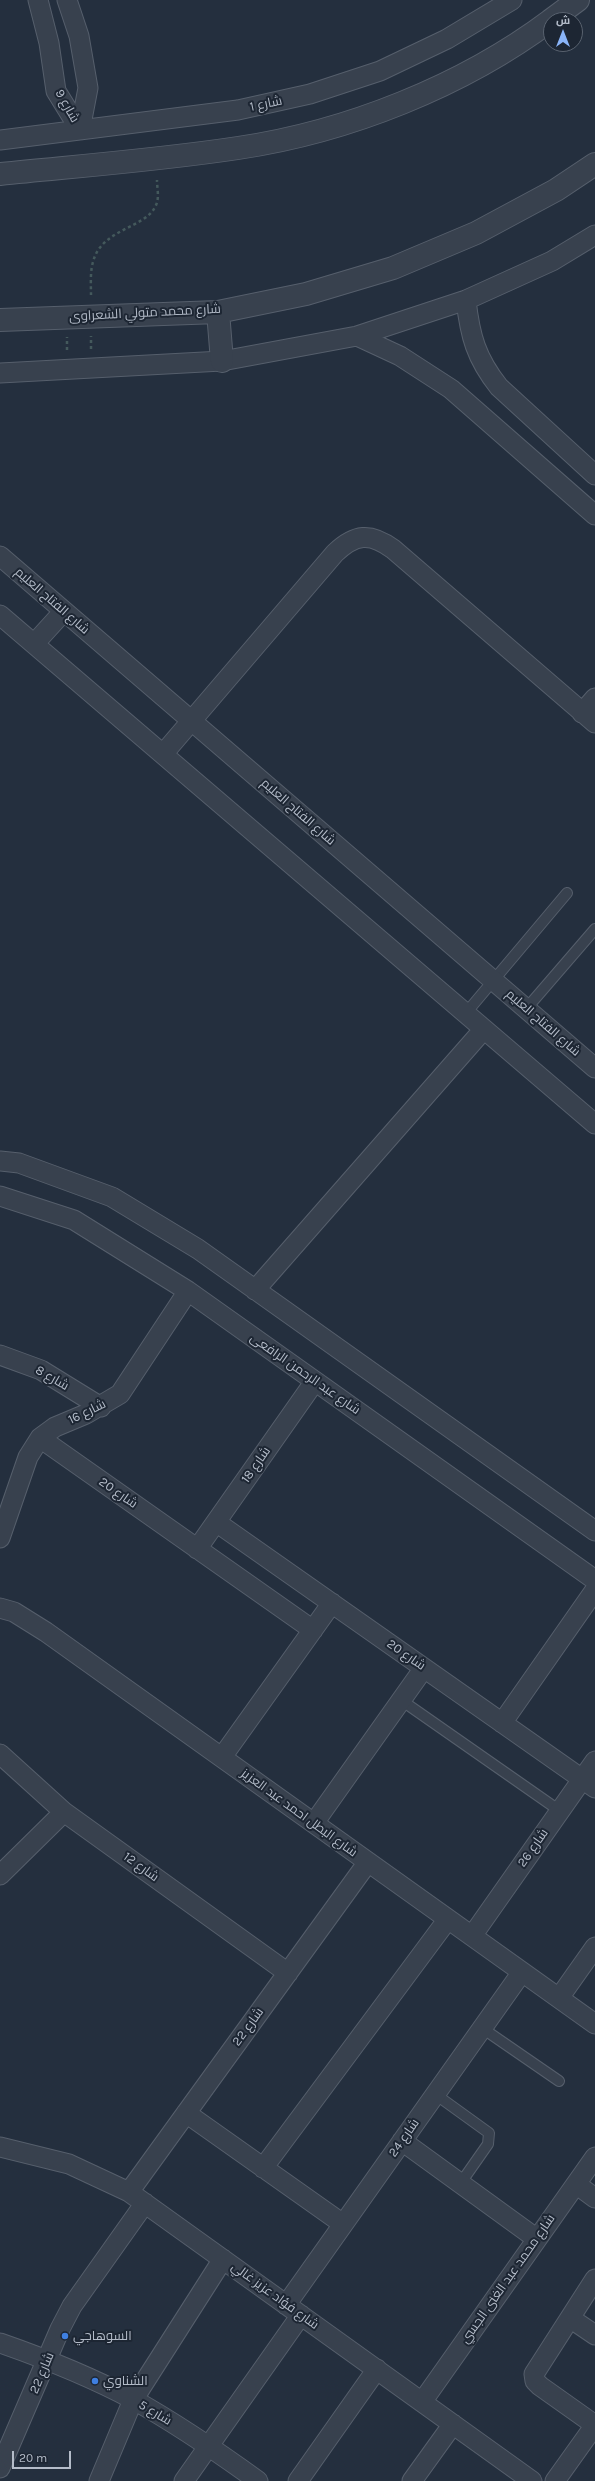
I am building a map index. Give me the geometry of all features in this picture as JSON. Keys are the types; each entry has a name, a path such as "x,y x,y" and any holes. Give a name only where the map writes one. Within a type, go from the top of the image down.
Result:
{"street":[{"name":"شارع 9","path":"38,0 49,44 56,91 80,130"},
{"name":"شارع 9","path":"67,0 79,36 88,88 80,130"},
{"name":"شارع 1","path":"0,140 238,110 310,94 387,67 447,39 512,0"},
{"path":"562,12 578,0"},
{"path":"0,174 238,148 315,132 390,107 464,75 543,25"},
{"name":"شارع محمد متولي الشعراوى","path":"0,320 218,312 306,294 393,268 476,233 556,190 595,164"},
{"path":"0,372 222,361 357,336 466,300 552,260 595,235"},
{"path":"466,300 470,331 476,351 486,370 499,387 595,475"},
{"path":"218,312 222,361"},
{"path":"0,313 29,319"},
{"path":"357,336 400,356 451,389 595,515"},
{"path":"163,754 335,553 347,542 363,537 380,539 393,549 589,718 595,698"},
{"name":"شارع الفتاح العليم","path":"0,556 595,1068"},
{"path":"34,644 64,611"},
{"path":"0,615 595,1124"},
{"path":"255,1290 484,1029"},
{"path":"0,1160 19,1163 112,1197 198,1249 595,1531"},
{"name":"شارع عبد الرحمن الرافعى","path":"0,1196 74,1220 188,1291 595,1580"},
{"name":"شارع 16","path":"1,1531 28,1457 40,1438 55,1427 100,1407 120,1394 188,1291"},
{"name":"شارع 8","path":"0,1355 40,1370 100,1407"},
{"name":"شارع 18","path":"197,1549 315,1381"},
{"name":"شارع 20","path":"40,1438 313,1630"},
{"name":"شارع 20","path":"216,1522 589,1783"},
{"path":"502,1723 595,1590"},
{"path":"222,1757 332,1603"},
{"name":"شارع البطل احمد عبد العزيز","path":"0,1608 14,1612 46,1632 595,2024"},
{"path":"314,1823 424,1668"},
{"name":"شارع 12","path":"0,1754 64,1812 288,1973"},
{"name":"شارع 26","path":"472,1936 560,1811 589,1783 595,1761"},
{"path":"0,1875 64,1812"},
{"name":"شارع 22","path":"129,2192 368,1862"},
{"path":"263,2168 448,1919"},
{"path":"559,1998 595,1946"},
{"name":"شارع 24","path":"184,2481 209,2446 294,2310 343,2224 522,1972"},
{"path":"186,2114 343,2224"},
{"path":"402,2141 537,2239"},
{"name":"شارع فؤاد عزيز غالي","path":"0,2147 68,2164 129,2192 532,2481"},
{"name":"شارع محمد عبد الغنى الجسي","path":"422,2402 595,2157"},
{"path":"576,2184 595,2198"},
{"name":"شارع 22","path":"0,2468 72,2306 145,2203"},
{"path":"99,2481 133,2400 223,2260"},
{"path":"555,2481 595,2425 536,2381 534,2374 595,2279"},
{"path":"570,2318 595,2336"},
{"name":"شارع 5","path":"0,2343 48,2360 133,2400 209,2446 258,2481"},
{"path":"298,2481 377,2369"},
{"path":"412,2481 452,2424"}],"lane":[{"path":"466,1013 567,893"},
{"path":"526,1009 595,929"},
{"path":"401,1700 560,1811"},
{"path":"482,2028 559,2081"},
{"path":"435,2094 489,2133 488,2144 460,2184"}],"path":[{"path":"91,368 93,261 112,235 150,214 155,208 158,200 156,157"},
{"path":"67,369 68,317"}],"place":[{"name":"السوهاجي","path":"65,2336"},
{"name":"الشناوي","path":"95,2381"}]}
